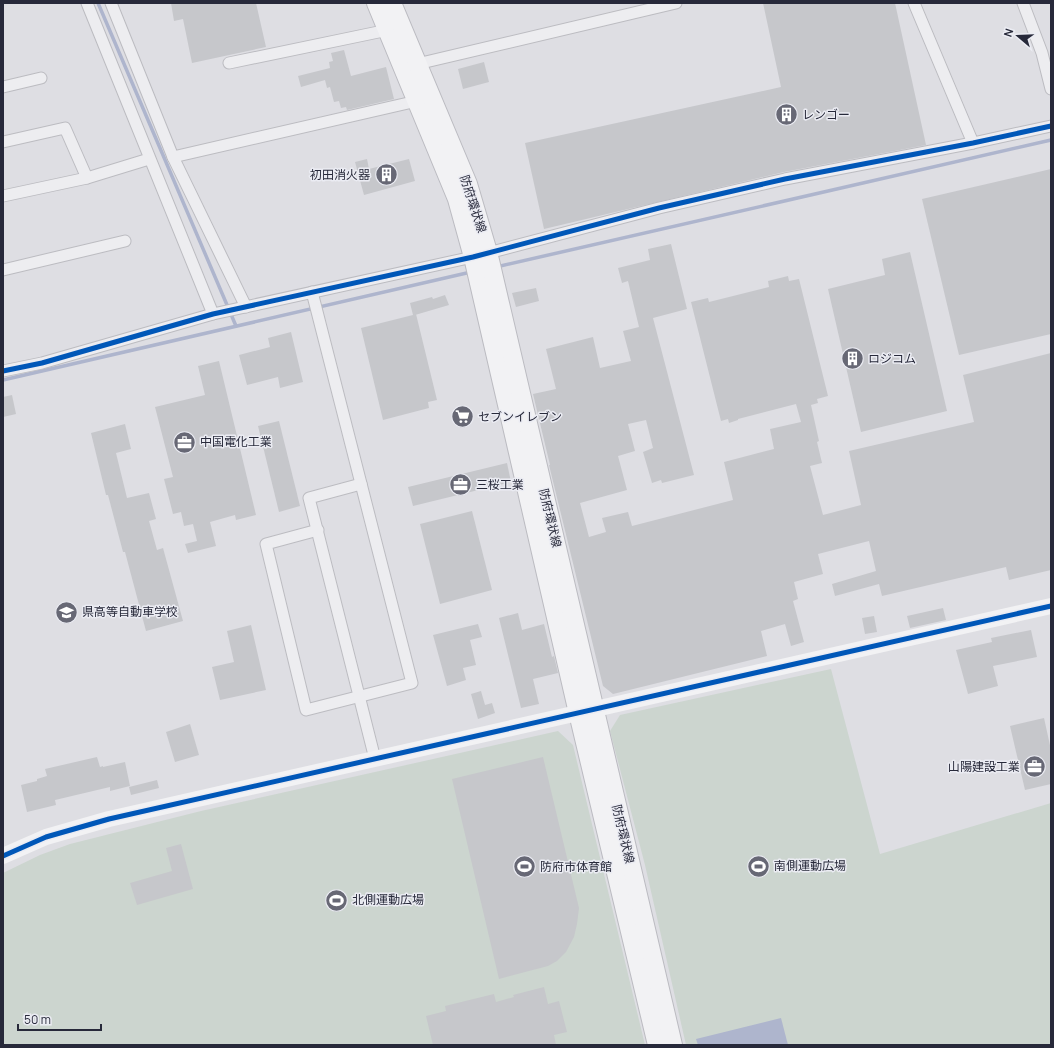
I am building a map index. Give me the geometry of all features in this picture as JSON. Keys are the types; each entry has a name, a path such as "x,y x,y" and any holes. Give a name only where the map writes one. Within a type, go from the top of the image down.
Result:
{"main road":[{"name":"防府環状線","path":"376,3 417,100 456,199 481,254"},
{"name":"防府環状線","path":"392,3 468,184 481,254 586,711 657,1045"},
{"name":"防府環状線","path":"586,711 633,881 673,1045"}],"street":[{"path":"87,3 213,314"},
{"path":"111,3 173,157 246,307"},
{"path":"417,64 676,3"},
{"path":"914,3 973,143"},
{"path":"1023,3 1047,50 1051,89"},
{"path":"229,63 388,30"},
{"path":"3,87 41,78"},
{"path":"173,157 417,100"},
{"path":"3,371 42,363 213,314 481,254 659,208 785,179 973,143 1051,126"},
{"path":"3,142 65,128 87,178"},
{"path":"3,196 87,178 150,159"},
{"path":"3,270 125,241"},
{"path":"312,292 412,683 306,710 266,544 318,530"},
{"path":"361,484 309,498 375,759"},
{"path":"3,856 46,837 110,819 1051,606"}],"shaded area":[{"name":"南側運動広場","path":"831,669 880,854 1051,803 1051,1045 686,1045 645,865 610,731 620,715"},
{"path":"558,731 573,745 645,1045 3,1045 3,873 40,855 70,844 201,811"}],"water":[{"path":"781,1018 788,1045 698,1045 696,1039"}],"building":[{"path":"171,3 256,3 266,47 192,63 183,19 174,21"},
{"name":"レンゴー","path":"763,3 895,3 926,145 784,172 544,229 525,143 781,87"},
{"path":"344,50 351,76 386,67 394,99 347,110 346,107 341,108 339,101 334,102 330,87 327,88 325,80 301,87 298,76 330,68 329,62 333,61 331,53"},
{"path":"484,62 489,82 463,89 458,69"},
{"name":"初田消火器","path":"367,159 369,169 409,159 415,181 364,195 355,162"},
{"path":"1051,169 1051,334 959,355 922,199"},
{"path":"671,244 687,309 653,318 694,475 662,483 661,480 652,483 643,452 653,448 646,420 628,424 635,451 618,456 627,490 580,503 589,537 606,532 602,518 628,512 632,526 733,500 724,462 774,449 770,429 801,422 796,404 738,419 729,423 728,419 721,421 691,302 708,298 709,302 769,287 768,281 788,276 789,281 799,279 828,396 817,399 818,403 811,405 822,463 810,466 823,515 861,505 849,451 974,422 963,375 1051,353 1051,570 1009,580 1006,567 882,596 879,584 835,596 832,584 876,571 869,541 818,554 823,574 794,582 798,599 793,601 804,642 791,646 785,624 761,631 767,656 613,694 603,686 533,394 556,389 546,349 593,337 600,368 631,361 623,331 639,327 628,281 622,283 618,268 650,260 648,249"},
{"path":"910,252 947,411 861,432 828,289 885,275 882,259"},
{"path":"536,288 539,301 516,307 512,293"},
{"path":"445,295 449,305 416,315 437,400 428,402 429,408 383,420 361,328 413,315 410,303 432,297 433,299"},
{"path":"291,332 303,382 280,388 278,377 247,385 239,355 270,347 268,338"},
{"path":"219,361 256,515 236,520 235,515 210,522 216,546 188,553 185,544 197,541 193,524 184,526 181,512 173,514 164,479 173,477 155,407 205,395 198,366"},
{"path":"12,395 16,414 3,417 3,397"},
{"path":"279,421 300,506 279,512 258,426"},
{"path":"125,424 131,449 116,453 127,498 149,493 156,519 149,521 157,550 163,548 183,621 146,631 125,552 123,552 108,495 106,495 91,433"},
{"name":"三桜工業","path":"507,463 511,482 413,506 408,487"},
{"path":"472,511 492,590 440,604 420,524"},
{"path":"943,608 946,620 910,628 907,616"},
{"path":"518,613 522,630 544,624 552,657 554,656 558,673 533,679 539,704 521,708 499,618"},
{"path":"874,616 877,632 865,634 862,618"},
{"path":"478,624 482,637 470,640 476,665 463,668 466,680 447,686 433,635"},
{"path":"251,625 266,690 220,700 212,667 234,662 227,631"},
{"path":"1031,630 1037,657 993,666 998,686 968,694 956,650 992,642 991,638"},
{"path":"481,691 485,705 492,703 495,713 478,719 471,694"},
{"name":"山陽建設工業","path":"1044,718 1051,750 1051,784 1025,790 1010,726"},
{"path":"190,724 199,755 175,762 166,732"},
{"path":"97,757 100,767 125,762 130,786 110,791 110,787 55,800 56,805 27,812 21,785 37,781 37,779 47,776 45,769"},
{"path":"543,757 579,908 577,924 574,937 566,952 557,961 548,966 499,979 452,779"},
{"path":"157,780 159,788 131,795 129,787"},
{"path":"181,844 193,889 137,905 130,883 172,871 166,848"},
{"path":"544,987 548,1004 559,1001 567,1032 554,1035 556,1045 433,1045 426,1016 446,1011 445,1006 494,994 496,1002 514,997 513,995"}],"waterway":[{"path":"98,3 236,326"},
{"path":"496,267 1051,140"},
{"path":"3,380 471,272"}],"cycle path":[{"path":"3,371 42,363 213,314 473,257 659,208 785,179 973,143 1051,126"},
{"path":"3,856 46,837 109,819 1051,606"}],"place":[{"name":"レンゴー","path":"786,115"},
{"name":"初田消火器","path":"386,175"},
{"name":"ロジコム","path":"852,359"},
{"name":"セブンイレブン","path":"463,417"},
{"name":"中国電化工業","path":"185,442"},
{"name":"三桜工業","path":"460,485"},
{"name":"県高等自動車学校","path":"67,612"},
{"name":"山陽建設工業","path":"1035,767"},
{"name":"南側運動広場","path":"759,866"},
{"name":"防府市体育館","path":"524,867"},
{"name":"北側運動広場","path":"337,900"}]}
